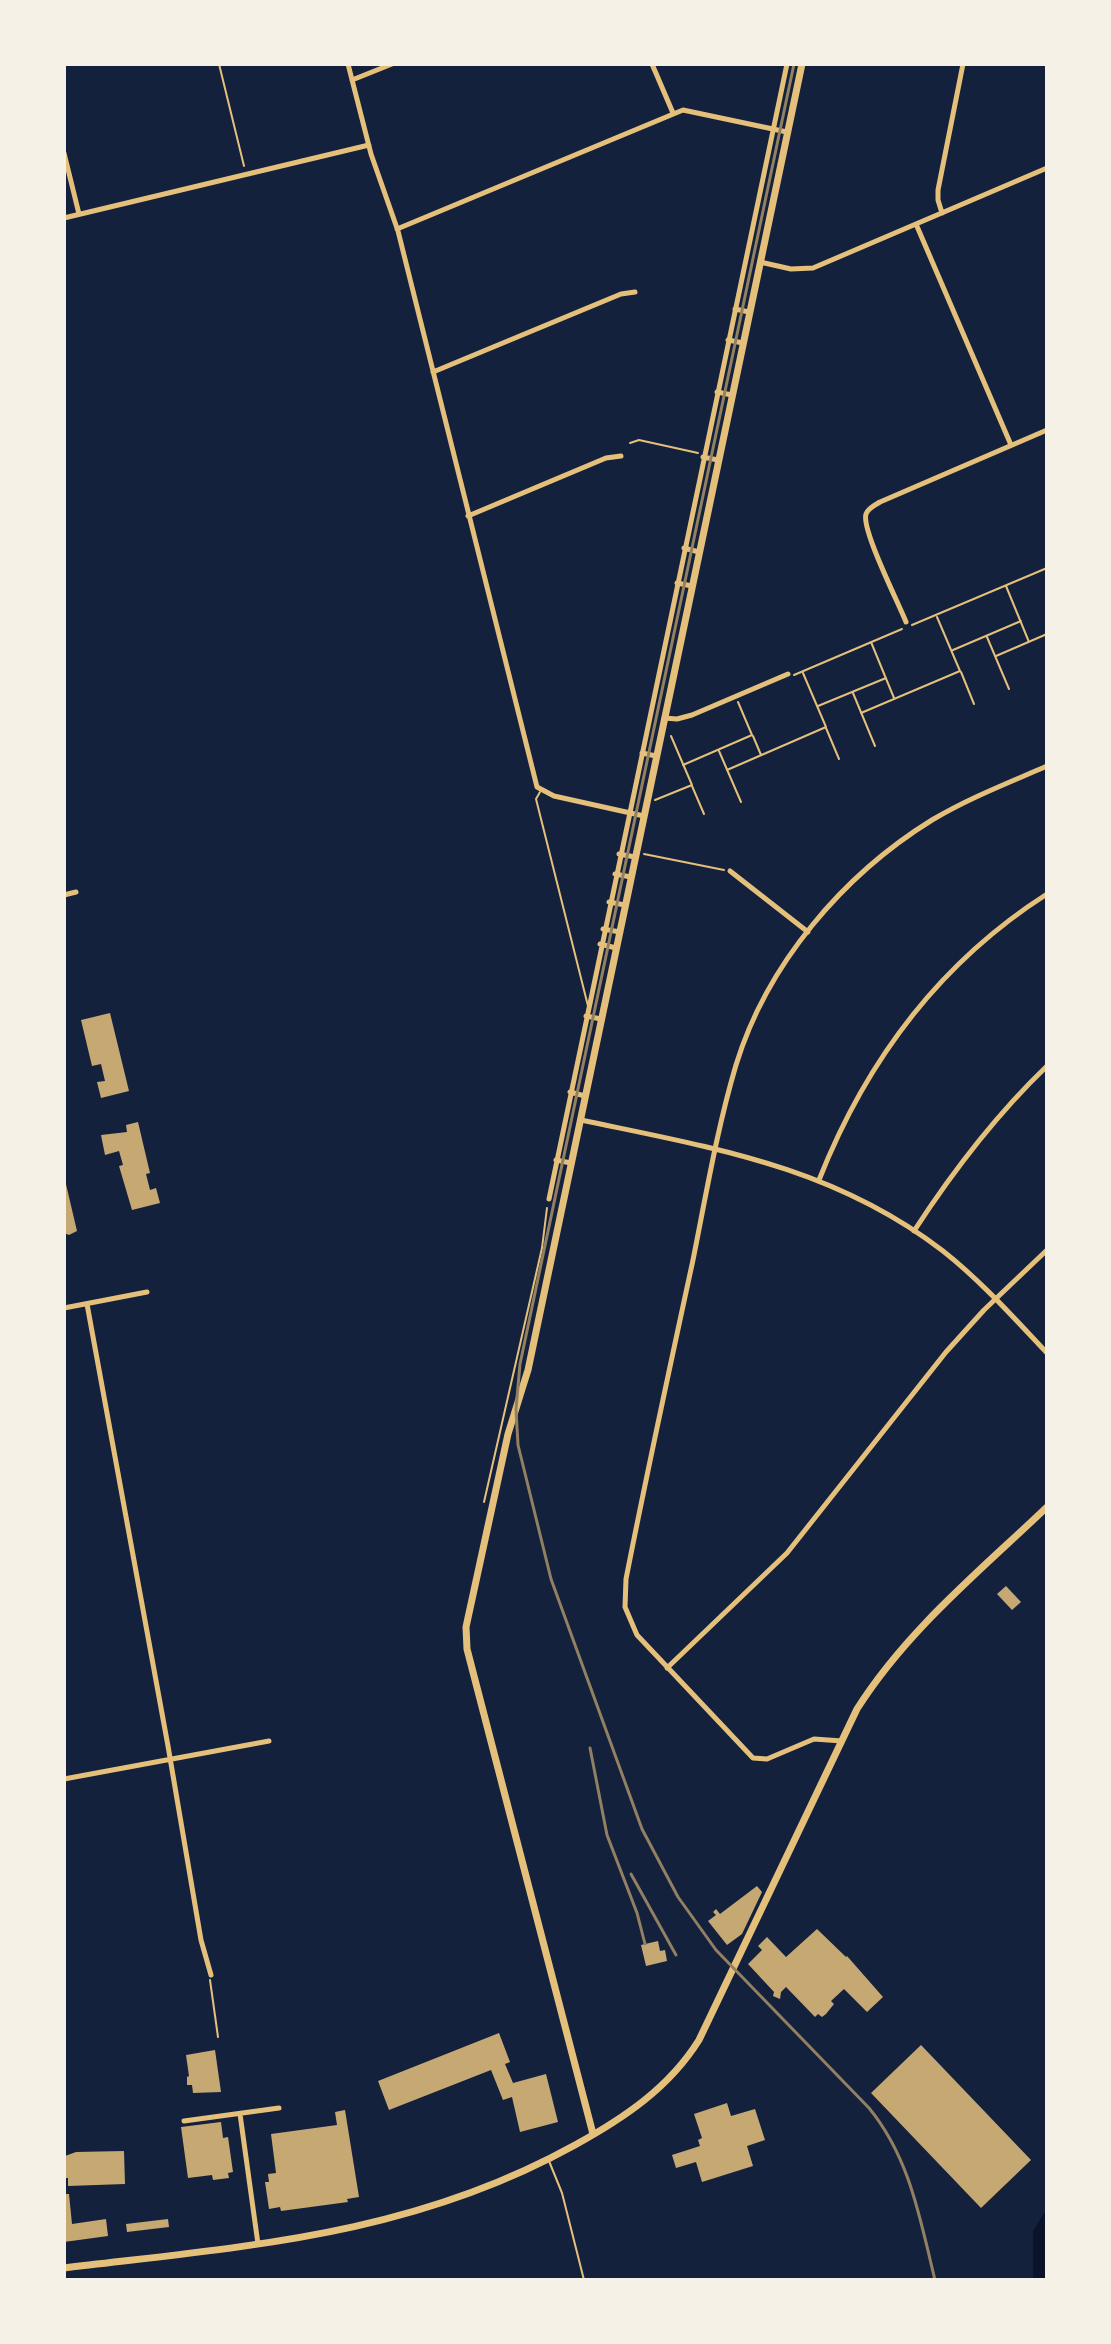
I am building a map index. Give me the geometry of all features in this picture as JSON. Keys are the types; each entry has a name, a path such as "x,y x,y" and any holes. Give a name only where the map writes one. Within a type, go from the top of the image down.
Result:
{"main road":[{"path":"593,2134 466,1639 506,1445 528,1370 631,877 639,855 656,756 802,64"},
{"path":"64,2268 315,2236 392,2219 476,2192 548,2159 593,2134 655,2092 678,2071 692,2052 857,1709 877,1678 903,1647 1047,1507"}],"street":[{"path":"348,64 369,145 397,229 532,774 540,790 554,796 644,816"},
{"path":"352,80 392,64"},
{"path":"652,64 673,113"},
{"path":"549,1199 603,929 787,64"},
{"path":"942,213 938,190 963,64"},
{"path":"782,84 797,87"},
{"path":"397,229 683,110 787,132"},
{"path":"64,218 369,145"},
{"path":"64,153 79,214"},
{"path":"746,257 791,269 806,269 1047,168"},
{"path":"758,200 772,204"},
{"path":"916,224 1011,445"},
{"path":"433,372 621,294 635,292"},
{"path":"735,309 749,312"},
{"path":"728,340 743,343"},
{"path":"717,392 732,395"},
{"path":"909,623 869,536 868,510 880,502 1047,430"},
{"path":"468,516 606,458 621,456"},
{"path":"703,457 718,460"},
{"path":"684,548 699,552"},
{"path":"677,583 692,586"},
{"path":"664,718 692,715 788,674"},
{"path":"642,753 656,756"},
{"path":"843,1741 814,1739 767,1759 753,1758 667,1668 633,1627 625,1607 625,1586 716,1149 737,1062 752,1025 783,967 808,932 855,880 913,833 970,800 1047,766"},
{"path":"619,854 639,855"},
{"path":"730,871 808,932"},
{"path":"615,874 631,877"},
{"path":"64,895 76,892"},
{"path":"819,1180 862,1086 912,1013 973,949 1047,894"},
{"path":"609,902 625,905"},
{"path":"603,929 620,932"},
{"path":"600,944 616,948"},
{"path":"586,1016 601,1019"},
{"path":"914,1231 986,1132 1047,1066"},
{"path":"570,1092 585,1096"},
{"path":"580,1120 768,1162 861,1199 914,1231 957,1263 1047,1353"},
{"path":"556,1160 571,1163"},
{"path":"667,1668 794,1545 946,1352 1047,1250"},
{"path":"64,1308 147,1292"},
{"path":"87,1304 201,1940 211,1975"},
{"path":"64,1779 269,1741"},
{"path":"184,2121 279,2108"},
{"path":"240,2114 258,2244"}],"lane":[{"path":"540,790 536,799 588,1007"},
{"path":"548,2159 559,2183 584,2280"}],"path":[{"path":"219,64 244,167"},
{"path":"630,443 639,440 700,453 703,457"},
{"path":"909,623 936,615 1047,568"},
{"path":"1005,585 1029,642"},
{"path":"936,615 974,704"},
{"path":"952,650 1021,621"},
{"path":"788,674 795,675 903,629"},
{"path":"995,656 1047,634"},
{"path":"986,636 1009,689"},
{"path":"871,642 895,699"},
{"path":"861,713 960,671"},
{"path":"802,672 839,759"},
{"path":"817,707 886,678"},
{"path":"852,692 875,746"},
{"path":"738,702 761,755"},
{"path":"727,770 826,727"},
{"path":"668,735 704,814"},
{"path":"683,765 752,735"},
{"path":"718,750 741,802"},
{"path":"654,801 692,785"},
{"path":"639,855 719,869"},
{"path":"489,1475 542,1248 549,1199"},
{"path":"211,1975 209,1986 218,2037"}],"water":[{"path":"1047,2208 1047,2280 1033,2280 1033,2231"}],"building":[{"path":"110,1013 129,1091 101,1098 97,1082 105,1081 101,1064 92,1066 81,1020"},
{"path":"138,1122 150,1173 146,1174 150,1190 156,1188 160,1203 132,1210 119,1166 123,1165 119,1151 105,1155 101,1135 127,1132 126,1125"},
{"path":"65,1180 77,1231 69,1235 64,1233"},
{"path":"1006,1586 1021,1602 1012,1610 997,1594"},
{"path":"757,1886 762,1892 742,1934 727,1945 708,1921 716,1915 713,1912 716,1909 720,1914"},
{"path":"817,1929 847,1956 883,1997 867,2012 844,1989 831,2001 834,2004 826,2014 815,2017 786,1987 780,1999 773,1996 774,1992 748,1964 762,1950 758,1946 767,1937 786,1957"},
{"path":"658,1941 660,1951 665,1950 667,1961 646,1966 641,1945"},
{"path":"499,2033 510,2062 505,2064 513,2083 546,2074 558,2122 520,2132 512,2097 503,2100 491,2070 389,2110 378,2081"},
{"path":"921,2045 1031,2160 981,2208 871,2093"},
{"path":"215,2050 221,2092 193,2093 192,2085 187,2085 186,2055"},
{"path":"727,2103 731,2116 755,2109 765,2140 747,2146 753,2166 702,2182 696,2162 676,2168 672,2155 700,2146 698,2140 702,2138 694,2114"},
{"path":"345,2110 359,2197 347,2199 348,2202 281,2211 280,2207 269,2209 265,2182 269,2182 268,2174 276,2173 271,2134 337,2125 335,2112"},
{"path":"221,2122 223,2138 228,2137 233,2172 228,2173 229,2178 213,2180 212,2175 188,2178 181,2127"},
{"path":"124,2151 125,2184 68,2186 68,2178 64,2178 65,2156 76,2152"},
{"path":"64,2194 69,2194 72,2224 106,2219 108,2236 64,2242"},
{"path":"168,2219 169,2227 127,2232 126,2224"}],"railway":[{"path":"794,64 520,1364 516,1409 518,1445 551,1579 642,1829 678,1897 716,1950 869,2108 883,2127 912,2190 935,2280"},
{"path":"590,1748 607,1835 637,1913 645,1944"},
{"path":"631,1874 676,1955"}]}
